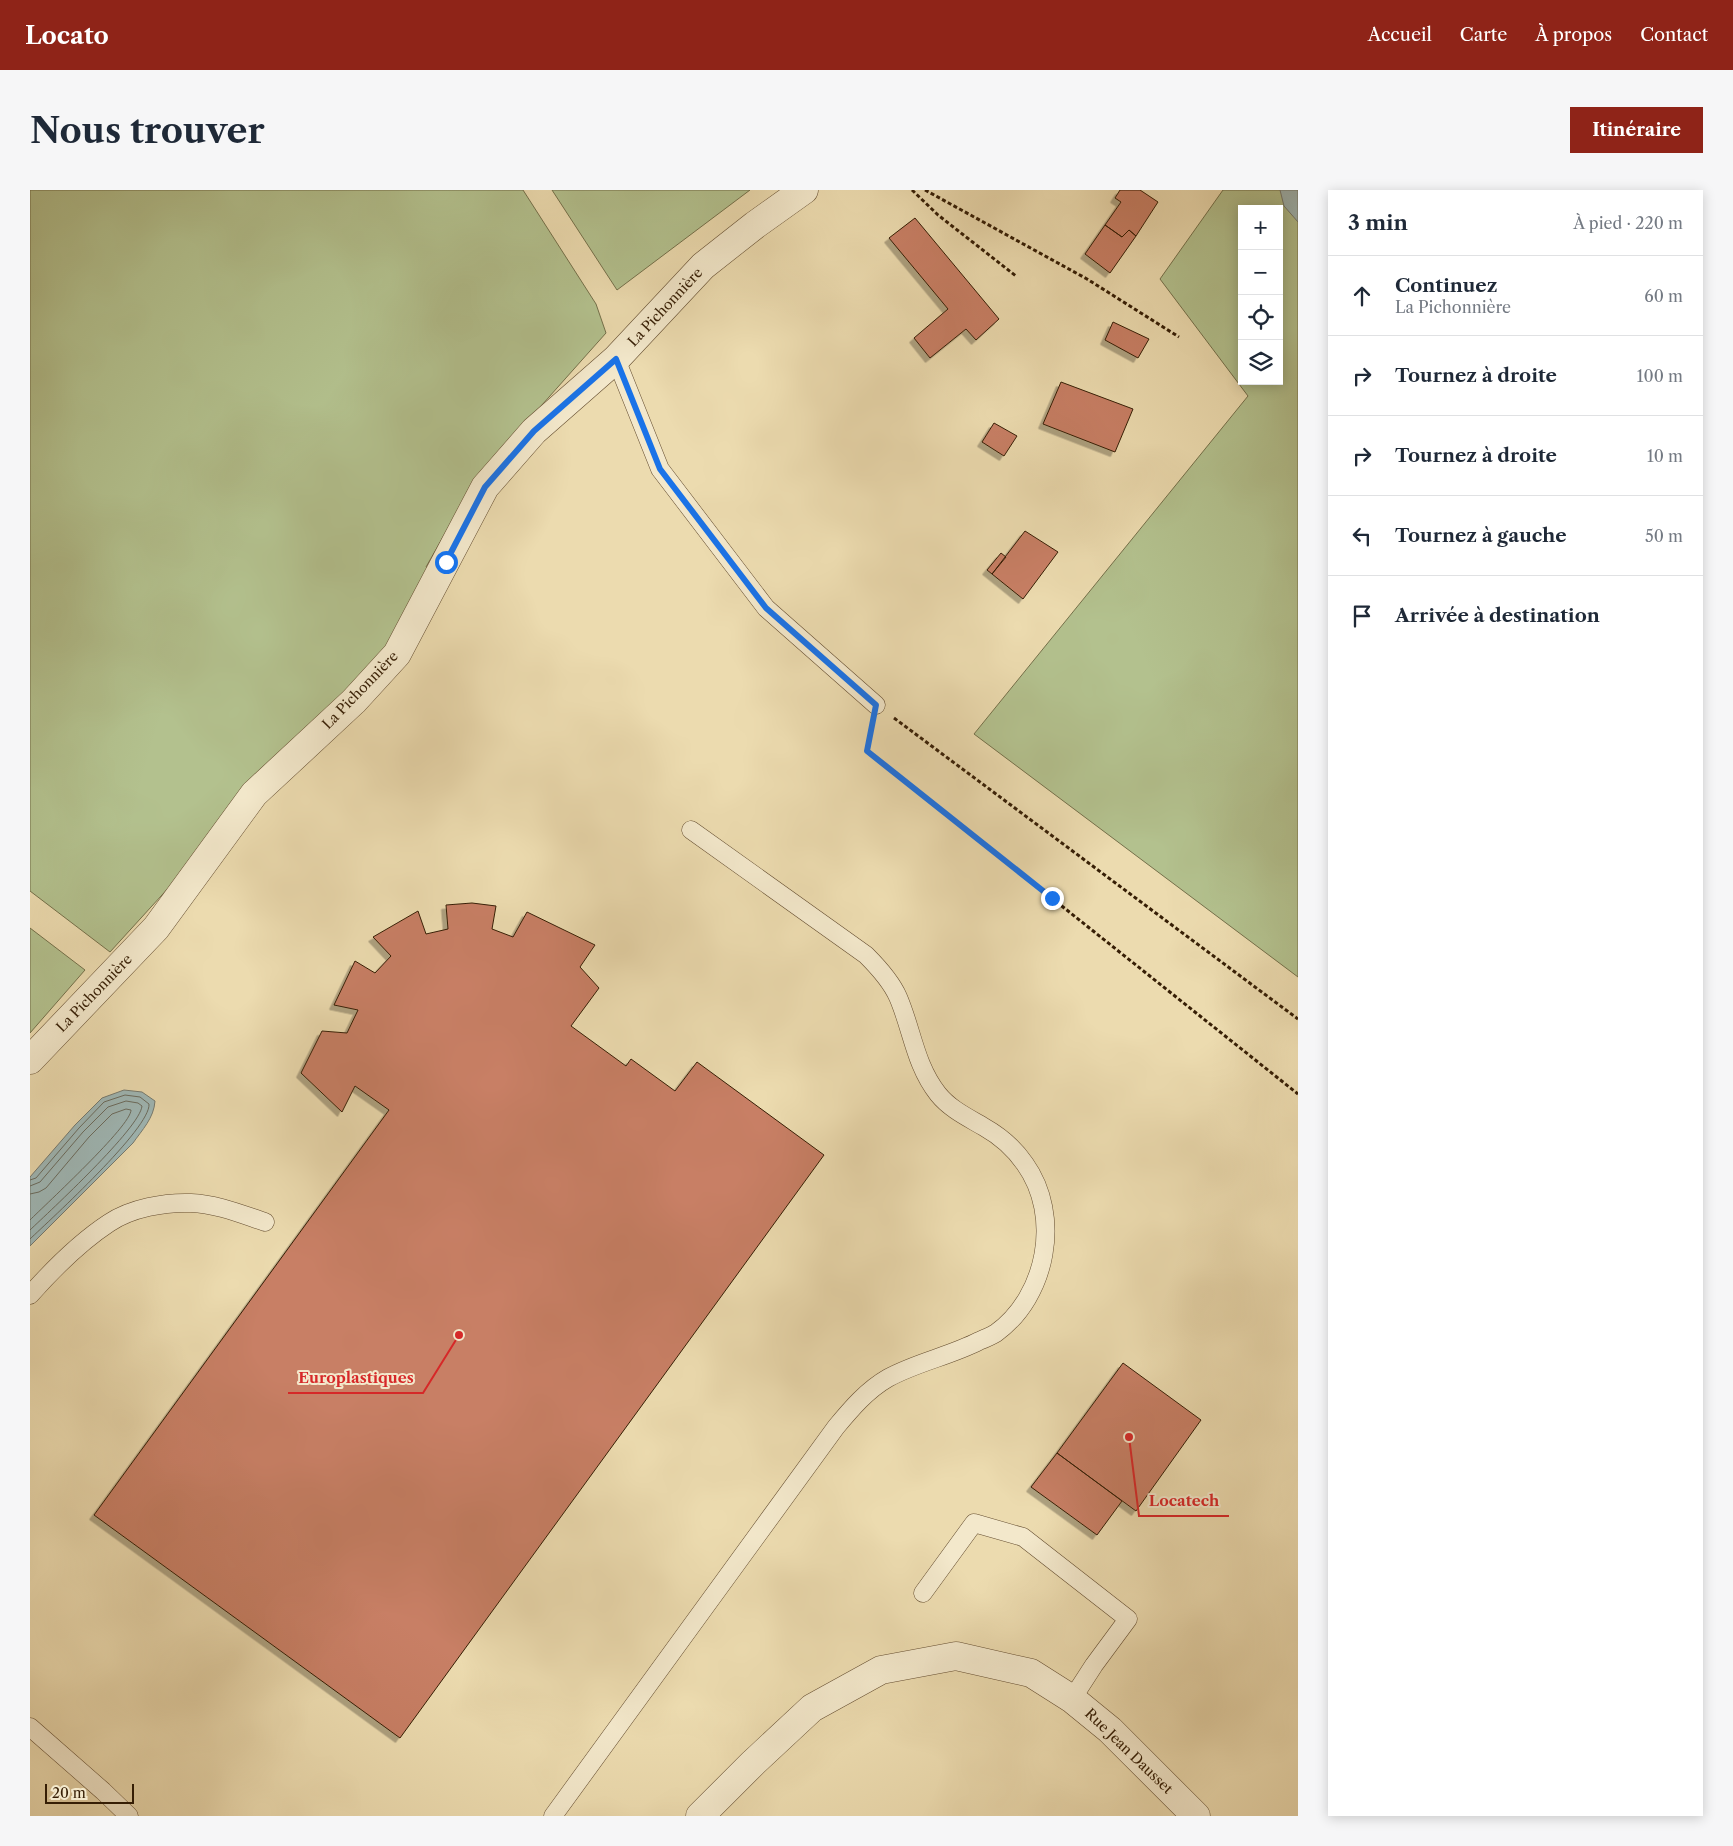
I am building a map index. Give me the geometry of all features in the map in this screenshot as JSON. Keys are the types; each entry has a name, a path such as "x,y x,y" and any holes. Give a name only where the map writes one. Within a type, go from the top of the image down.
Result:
{"street":[{"name":"La Pichonnière","path":"30,1060 156,928 254,794 354,701 397,654 485,487 534,431 616,359 703,266 804,190"},
{"name":"Rue Jean Dausset","path":"700,1816 752,1763 812,1708 881,1670 956,1656 1031,1673 1072,1698 1110,1730 1196,1816"}],"lane":[{"path":"616,359 660,469 766,608 876,705"},
{"path":"553,1816 836,1426 859,1400 887,1378 917,1364 961,1350 996,1333 1020,1310 1035,1285 1044,1254 1045,1220 1038,1188 1026,1164 1007,1143 956,1111 938,1094 923,1070 898,996 882,971 866,955 691,830"},
{"path":"30,1295 53,1269 79,1246 111,1222 135,1211 163,1205 191,1203 225,1208 265,1222"},
{"path":"923,1593 974,1523 1023,1536 1128,1619 1072,1698"},
{"path":"30,1727 104,1791 129,1816"}],"path":[{"path":"912,190 938,215 1016,276"},
{"path":"925,190 1087,279 1179,337"},
{"path":"1298,1019 876,705 867,751 1298,1094"}],"green space":[{"path":"30,190 523,190 596,304 606,333 476,479 426,567 438,577 397,654 254,794 110,952 30,891"},
{"path":"552,190 750,190 617,290"},
{"path":"1223,190 1298,190 1298,977 974,734 1248,396 1240,385 1283,385 1283,205 1238,205 1238,383 1160,279"},
{"path":"30,928 85,970 30,1033"}],"water":[{"path":"1280,190 1298,190 1298,222 1284,206"},
{"path":"124,1090 142,1092 155,1101 147,1124 133,1143 30,1246 30,1177 75,1125 102,1098"}],"building":[{"path":"1120,190 1140,190 1158,202 1136,236 1129,230 1122,237 1105,225 1121,202 1115,198"},
{"path":"915,218 999,319 976,340 966,329 930,358 914,338 948,309 889,238"},
{"path":"1105,225 1122,237 1129,230 1136,236 1110,273 1085,254"},
{"path":"1113,322 1149,339 1138,358 1105,340"},
{"path":"1061,382 1133,409 1115,452 1043,424"},
{"path":"994,423 1017,436 1004,456 982,442"},
{"path":"1025,531 1058,552 1023,599 992,574"},
{"path":"1001,553 1006,557 992,574 987,570"},
{"path":"472,903 496,906 492,929 513,937 527,912 595,945 580,967 599,988 571,1026 626,1066 631,1059 675,1091 697,1062 824,1155 400,1738 94,1515 389,1110 355,1086 342,1112 301,1073 322,1031 347,1033 358,1010 334,1005 355,961 375,973 391,956 373,937 418,911 426,934 448,929 446,905"},
{"path":"1123,1363 1201,1420 1136,1511 1057,1453"},
{"path":"1057,1453 1122,1501 1097,1535 1031,1487"}],"place":[{"name":"Europlastiques","path":"459,1335"},
{"name":"Locatech","path":"1129,1437"}],"route":[{"path":"446,562 485,487 534,431 616,359 660,469 766,608 876,705 867,751 1052,898"}]}
